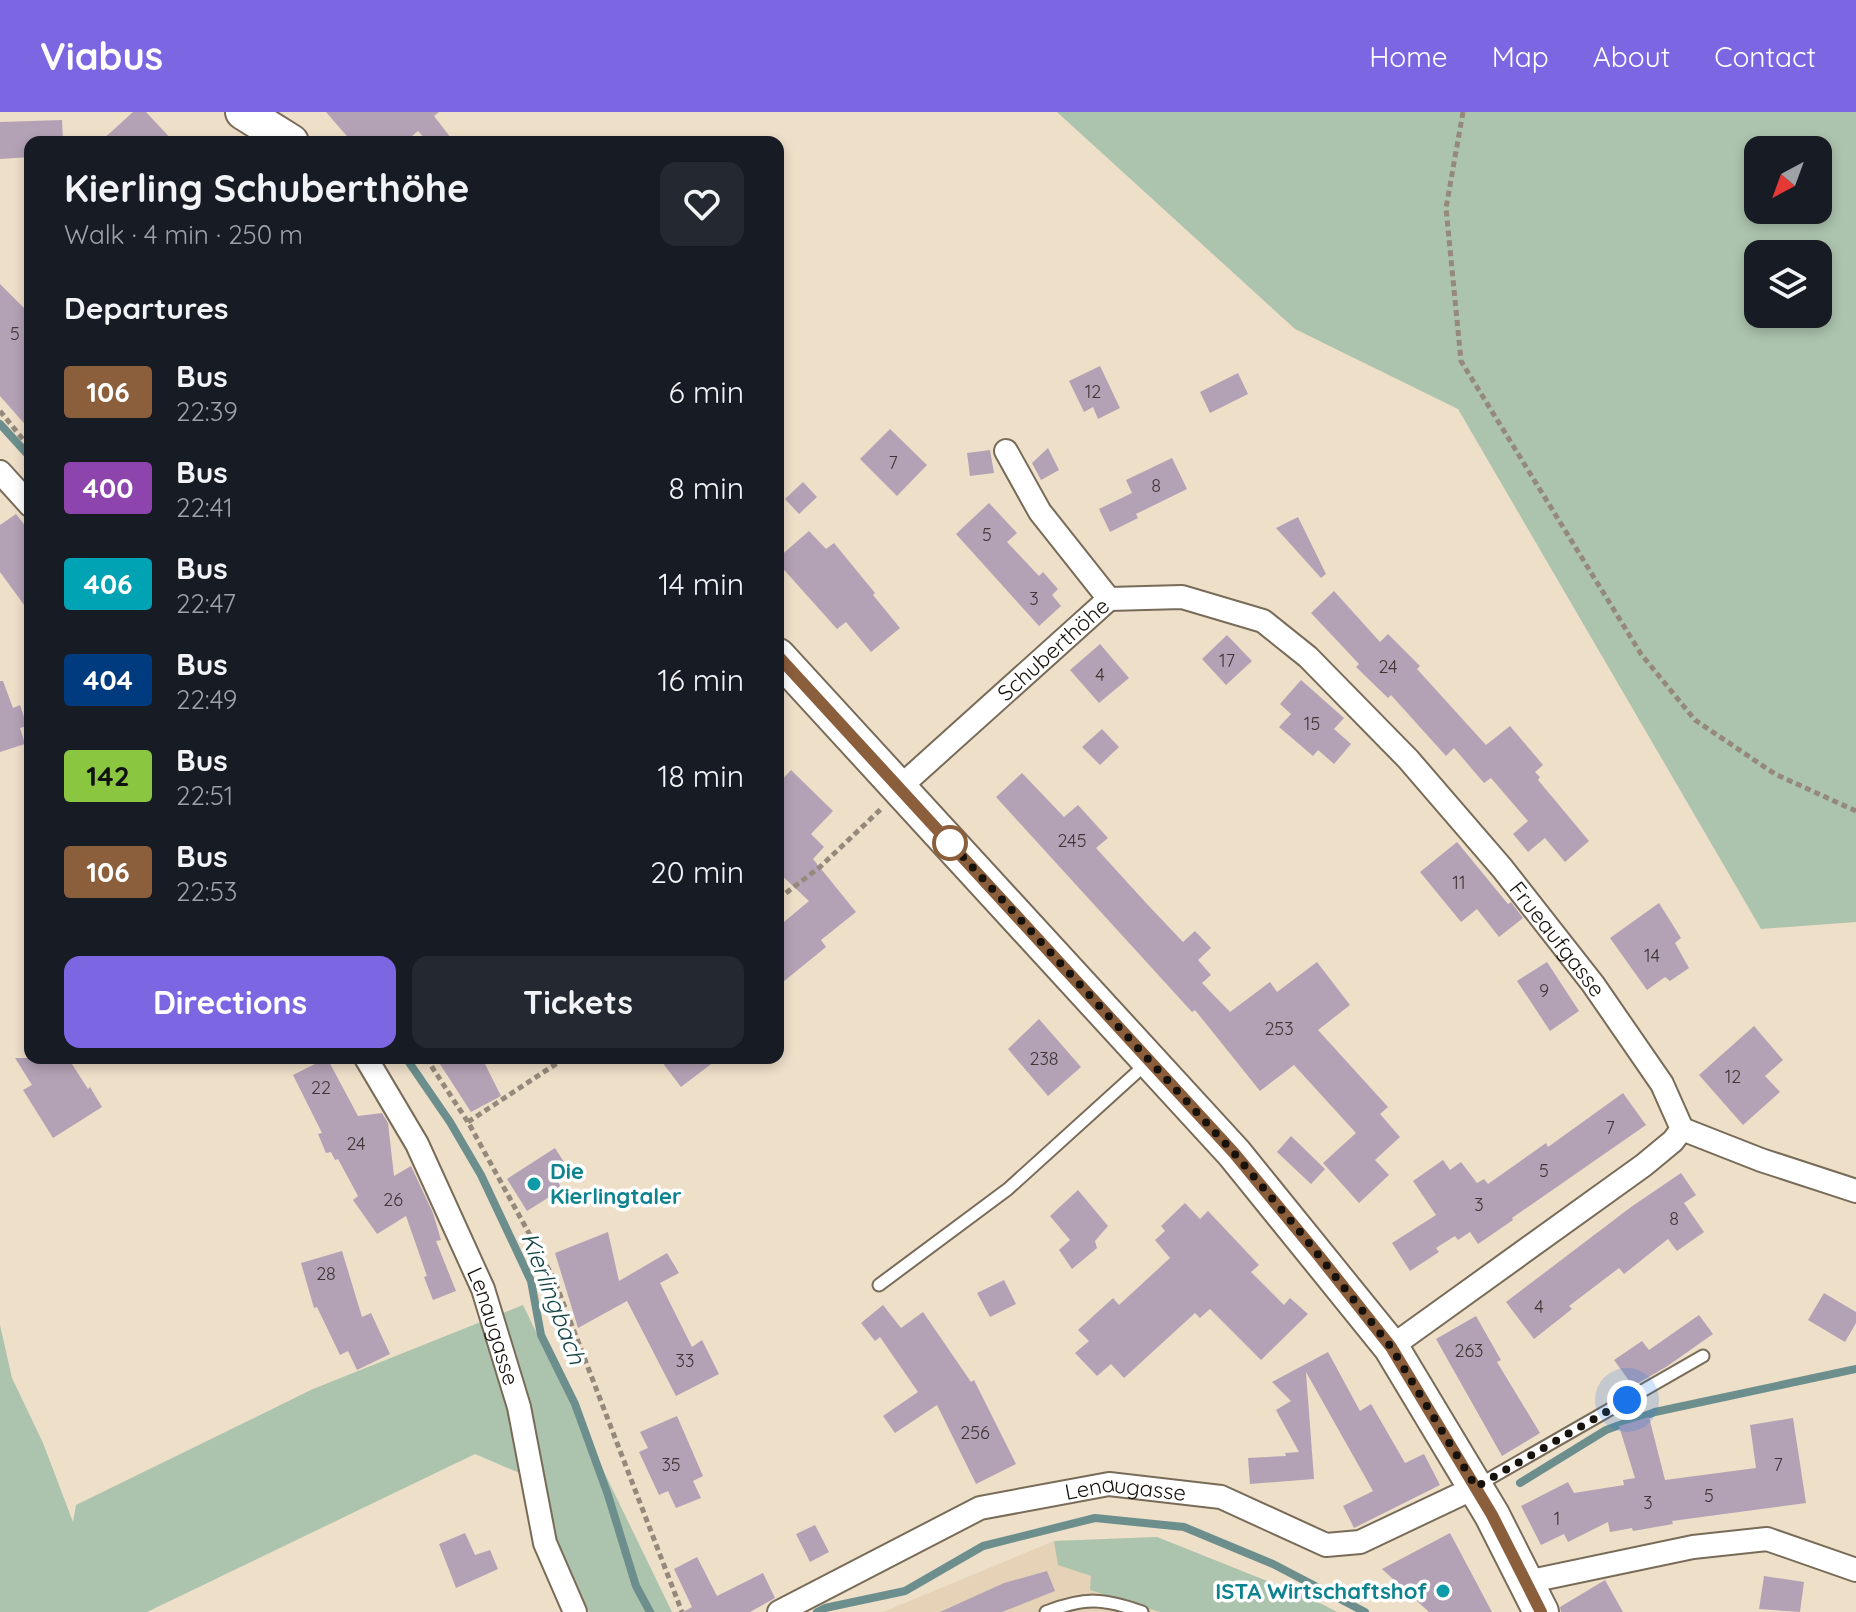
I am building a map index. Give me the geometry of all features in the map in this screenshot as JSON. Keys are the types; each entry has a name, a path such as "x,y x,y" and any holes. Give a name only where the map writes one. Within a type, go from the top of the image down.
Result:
{"main road":[{"path":"243,112 281,136"},
{"path":"784,662 1246,1167 1391,1347 1476,1487 1541,1612"}],"street":[{"name":"Schuberthöhe","path":"900,787 1109,599 1040,512 1006,451"},
{"path":"0,472 24,498"},
{"name":"Frueaufgasse","path":"1109,599 1182,597 1263,621 1308,657 1408,759 1502,868 1593,984 1654,1071 1682,1129"},
{"name":"Lenaugasse","path":"370,1064 417,1144 483,1289 519,1407 545,1543 575,1612"},
{"path":"1391,1347 1644,1165 1673,1141 1682,1129 1761,1160 1856,1191"},
{"name":"Lenaugasse","path":"779,1612 980,1508 1109,1484 1221,1497 1326,1545 1360,1542 1476,1487"},
{"path":"1526,1582 1693,1547 1767,1539 1856,1570"}],"lane":[{"path":"879,1285 1008,1189 1149,1061"},
{"path":"1476,1487 1703,1356"},
{"path":"1046,1612 1090,1600 1105,1600 1142,1612"}],"path":[{"path":"1463,112 1446,208 1461,361 1641,654 1695,720 1775,774 1856,811"},
{"path":"0,411 24,441"},
{"path":"784,894 820,867 900,787"},
{"path":"430,1064 468,1122 554,1279 682,1612"},
{"path":"468,1122 556,1064"}],"shaded area":[{"path":"1157,1537 1337,1612 883,1612 1054,1541"}],"green space":[{"path":"1057,112 1856,112 1856,922 1761,929 1458,409 1295,329"},
{"path":"523,1305 672,1612 589,1612 522,1474 475,1454 147,1612 0,1612 0,1325 12,1378 43,1443 73,1522 76,1505 313,1389"},
{"path":"1157,1537 1337,1612 1160,1612 1090,1590 1091,1576 1058,1565 1054,1541"}],"building":[{"path":"133,112 146,112 168,136 107,136"},
{"path":"326,112 439,112 434,116 449,136 423,136 418,131 412,136 347,136"},
{"path":"62,120 63,136 24,136 24,157 0,159 0,122"},
{"path":"0,284 24,308 24,423 0,396"},
{"path":"1100,366 1120,408 1098,419 1093,407 1084,412 1069,381"},
{"path":"1238,373 1248,394 1210,413 1200,392"},
{"path":"890,429 927,465 897,496 860,459"},
{"path":"1048,448 1059,470 1041,480 1032,463"},
{"path":"990,450 994,473 970,476 967,453"},
{"path":"1172,458 1187,489 1136,514 1138,518 1110,532 1099,509 1132,493 1126,480"},
{"path":"803,482 817,497 799,514 785,499"},
{"path":"989,503 1017,533 1007,542 1039,576 1043,572 1058,589 1052,595 1061,606 1039,626 956,534"},
{"path":"16,514 24,524 24,605 0,572 0,525"},
{"path":"1298,517 1326,574 1321,578 1276,528"},
{"path":"809,531 826,549 834,543 900,628 871,652 846,622 837,629 784,570 784,553"},
{"path":"1334,591 1380,642 1388,634 1420,666 1417,669 1486,745 1510,726 1543,765 1535,772 1540,777 1538,780 1589,841 1565,862 1545,838 1528,852 1513,834 1528,821 1491,778 1484,783 1454,748 1446,756 1391,695 1388,698 1356,667 1359,664 1311,613"},
{"path":"1227,635 1252,661 1226,685 1202,659"},
{"path":"1100,644 1129,678 1099,703 1070,670"},
{"path":"1301,680 1344,718 1334,729 1351,744 1334,764 1318,750 1313,756 1279,727 1291,714 1280,704"},
{"path":"0,681 3,681 13,708 20,705 24,717 24,727 20,728 24,744 0,752"},
{"path":"1102,729 1119,747 1100,765 1082,747"},
{"path":"791,770 833,811 811,834 824,847 813,859 856,912 821,940 826,947 784,981 784,922 809,901 784,878 784,778"},
{"path":"1022,773 1064,817 1078,805 1108,838 1096,848 1183,942 1195,931 1211,948 1198,960 1211,975 1202,983 1230,1012 1270,982 1277,992 1317,962 1350,1005 1318,1030 1388,1107 1380,1114 1400,1137 1375,1160 1389,1175 1359,1203 1323,1163 1356,1133 1294,1065 1260,1091 1195,1010 1192,1012 996,797"},
{"path":"1457,842 1523,918 1499,937 1477,909 1461,922 1420,872"},
{"path":"1659,903 1681,938 1675,943 1689,968 1670,981 1665,977 1647,990 1610,938"},
{"path":"1547,962 1579,1011 1550,1031 1517,981"},
{"path":"1039,1019 1081,1067 1048,1096 1008,1049"},
{"path":"1754,1026 1783,1060 1765,1076 1780,1092 1743,1125 1699,1075"},
{"path":"15,1058 24,1058 24,1064 72,1064 102,1107 53,1138 23,1090 32,1085"},
{"path":"315,1064 330,1064 358,1116 382,1113 388,1123 394,1176 411,1166 433,1213 441,1240 436,1241 456,1291 433,1300 406,1216 377,1234 353,1200 358,1196 338,1159 335,1160 331,1152 326,1153 318,1134 322,1133 293,1075"},
{"path":"440,1064 485,1064 501,1096 471,1112"},
{"path":"664,1064 711,1064 681,1087"},
{"path":"1623,1093 1646,1125 1478,1244 1470,1232 1458,1240 1455,1236 1436,1248 1439,1252 1410,1271 1392,1243 1436,1215 1413,1181 1443,1160 1450,1170 1461,1162 1477,1183 1484,1179 1488,1184 1546,1143 1548,1147"},
{"path":"1291,1136 1325,1169 1311,1184 1277,1152"},
{"name":"Die Kierlingtaler","path":"555,1148 567,1167 554,1175 562,1189 527,1211 507,1179"},
{"path":"1681,1173 1696,1195 1684,1203 1704,1232 1677,1251 1668,1239 1624,1274 1619,1268 1569,1306 1572,1309 1534,1339 1506,1302"},
{"path":"1078,1190 1108,1226 1095,1241 1097,1248 1072,1269 1059,1250 1070,1240 1050,1216"},
{"path":"1185,1203 1200,1219 1208,1211 1259,1265 1251,1272 1284,1305 1290,1298 1308,1314 1261,1360 1210,1309 1200,1318 1195,1313 1124,1378 1111,1364 1097,1376 1075,1353 1089,1341 1078,1330 1113,1298 1119,1305 1170,1258 1155,1240 1165,1231 1161,1226"},
{"path":"608,1232 619,1281 667,1253 679,1273 660,1283 692,1347 702,1340 719,1374 676,1396 627,1301 578,1328 555,1253"},
{"path":"342,1251 362,1317 371,1313 390,1354 357,1370 348,1351 340,1355 317,1307 314,1308 301,1263"},
{"path":"1004,1280 1016,1304 990,1317 977,1293"},
{"path":"1824,1293 1856,1312 1856,1323 1845,1342 1808,1320"},
{"path":"883,1305 901,1328 923,1312 971,1382 974,1380 1016,1464 976,1484 937,1405 895,1433 883,1416 918,1392 880,1337 875,1341 861,1323"},
{"path":"1699,1315 1713,1334 1633,1386 1614,1360 1642,1341 1649,1350"},
{"path":"1476,1316 1501,1360 1497,1362 1540,1433 1502,1456 1436,1339"},
{"path":"1328,1352 1360,1411 1371,1404 1405,1463 1424,1454 1440,1485 1354,1528 1343,1506 1373,1491 1306,1372 1314,1479 1250,1484 1248,1458 1286,1456 1285,1453 1299,1452 1276,1410 1291,1401 1272,1382"},
{"path":"677,1416 703,1476 693,1481 701,1498 676,1508 668,1491 659,1495 639,1452 648,1448 640,1432"},
{"path":"1649,1417 1665,1480 1756,1468 1750,1425 1793,1418 1806,1503 1672,1521 1673,1524 1633,1531 1632,1528 1610,1532 1608,1522 1568,1542 1564,1534 1541,1545 1521,1506 1568,1482 1574,1493 1624,1485 1623,1480 1635,1478 1619,1426"},
{"path":"815,1525 829,1552 810,1562 796,1534"},
{"path":"465,1533 475,1555 490,1550 498,1569 456,1588 439,1544"},
{"name":"ISTA Wirtschaftshof","path":"1450,1533 1492,1612 1429,1612 1382,1569"},
{"path":"697,1557 717,1596 763,1573 775,1598 750,1612 683,1612 692,1607 674,1569"},
{"path":"1047,1571 1055,1591 1002,1612 940,1612 1004,1583"},
{"path":"1764,1576 1804,1582 1800,1612 1759,1609"},
{"path":"1605,1580 1623,1612 1561,1612 1560,1607"}],"waterway":[{"name":"Kierlingbach","path":"0,424 24,450"},
{"name":"Kierlingbach","path":"410,1064 481,1175 531,1281 541,1335 575,1404 636,1586 650,1612"},
{"path":"1520,1483 1606,1430 1655,1412 1856,1369"},
{"path":"817,1612 905,1591 983,1546 1095,1518 1184,1527 1273,1564 1365,1612"}],"bus line":[{"name":"106","path":"784,662 1234,1153 1319,1256 1391,1347 1492,1515 1541,1612"}],"place":[{"name":"Die Kierlingtaler","path":"534,1184"},
{"name":"ISTA Wirtschaftshof","path":"1443,1591"}],"route":[{"path":"950,843 942,834 1234,1153 1301,1233 1391,1347 1476,1487 1627,1400"}]}
